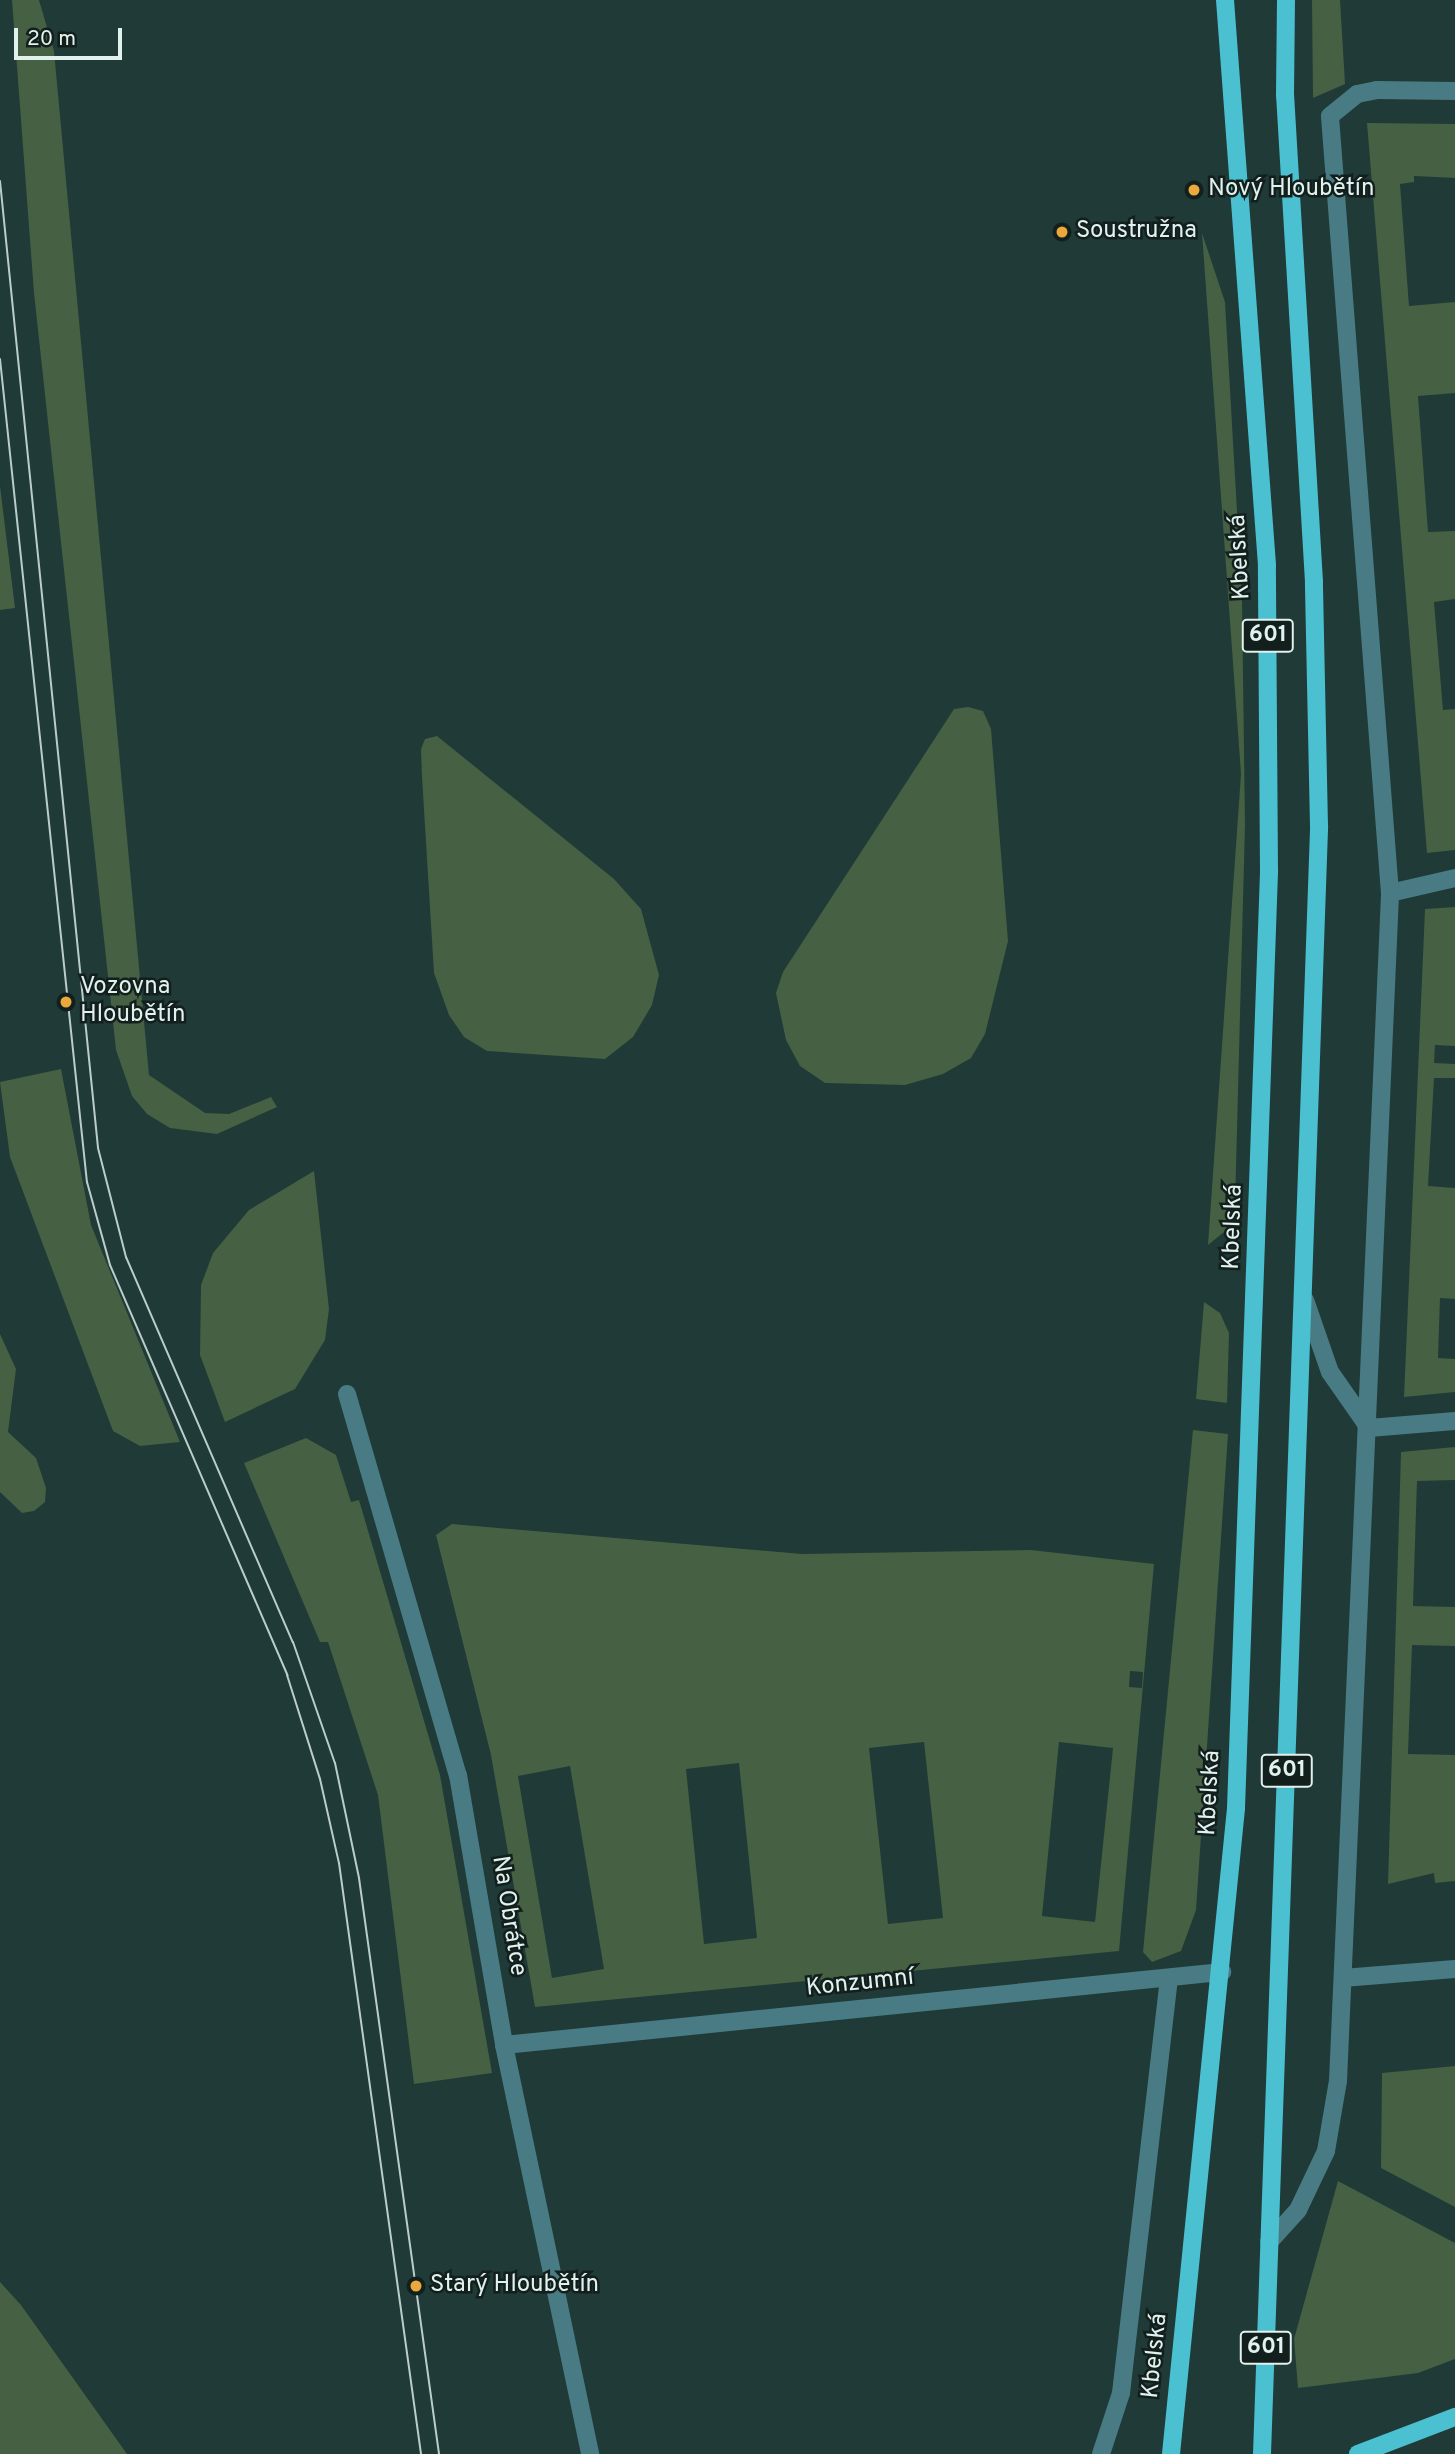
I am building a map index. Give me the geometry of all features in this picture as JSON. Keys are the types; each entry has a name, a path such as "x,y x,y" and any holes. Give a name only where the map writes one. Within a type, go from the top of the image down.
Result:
{"main road":[{"name":"Kbelská","path":"1171,2454 1222,1972 1236,1808 1269,871 1267,565 1225,0"},
{"name":"601","path":"1262,2454 1305,1300 1319,827 1314,582 1285,95 1286,0"},
{"path":"1358,2454 1455,2417"}],"street":[{"path":"1269,2242 1298,2210 1326,2151 1343,1978 1369,1427 1390,892 1330,116 1357,94 1377,90 1455,91"},
{"path":"1390,892 1455,878"},
{"path":"1305,1300 1330,1372 1369,1427"},
{"name":"Na Obrátce","path":"347,1394 458,1775 503,2045 590,2454"},
{"path":"1369,1427 1455,1421"},
{"path":"1343,1978 1455,1969"},
{"name":"Konzumní","path":"503,2045 1222,1972"},
{"name":"Kbelská","path":"1101,2454 1121,2393 1169,1978"}],"green space":[{"path":"12,0 39,0 54,51 149,1075 205,1113 229,1114 271,1097 277,1107 217,1134 170,1128 147,1114 132,1096 116,1050 34,293"},
{"path":"1312,0 1340,0 1345,84 1313,98"},
{"path":"1367,123 1455,124 1455,178 1414,176 1414,182 1400,184 1409,306 1455,302 1455,393 1418,396 1428,532 1455,531 1455,599 1434,602 1443,710 1455,709 1455,850 1427,853"},
{"path":"1202,233 1225,302 1242,598 1245,825 1235,1206 1229,1228 1208,1245 1241,774"},
{"path":"0,486 15,608 0,610"},
{"path":"968,707 983,711 991,729 1008,941 985,1034 971,1058 943,1074 905,1085 825,1083 800,1066 786,1040 776,993 783,972 954,709"},
{"path":"437,736 614,879 641,909 659,975 652,1005 633,1037 605,1059 487,1051 464,1037 449,1015 434,973 422,777 421,749 425,739"},
{"path":"1455,907 1455,1046 1435,1045 1434,1063 1455,1064 1455,1078 1434,1078 1428,1186 1455,1188 1455,1299 1440,1298 1438,1358 1455,1359 1455,1392 1404,1397 1425,909"},
{"path":"61,1069 91,1225 180,1442 140,1446 113,1431 10,1157 0,1082"},
{"path":"314,1171 329,1309 325,1340 295,1389 225,1422 200,1355 201,1285 213,1253 249,1210"},
{"path":"1204,1302 1220,1313 1229,1333 1227,1403 1196,1399"},
{"path":"0,1334 16,1369 8,1432 36,1458 46,1488 45,1502 34,1511 22,1513 0,1492"},
{"path":"1193,1430 1228,1434 1196,1910 1181,1951 1152,1962 1143,1952"},
{"path":"306,1438 336,1455 351,1502 359,1500 440,1775 492,2073 414,2084 378,1795 328,1642 320,1642 244,1463"},
{"path":"1455,1447 1455,1480 1417,1481 1413,1606 1455,1607 1455,1646 1412,1645 1408,1754 1455,1755 1455,1881 1435,1883 1434,1873 1388,1884 1401,1452"},
{"path":"452,1524 802,1554 1031,1550 1154,1564 1119,1951 535,2007 491,1755 436,1535","holes":["1130,1671 1143,1672 1142,1688 1129,1687","924,1742 943,1918 888,1924 869,1748","1059,1742 1113,1748 1095,1922 1042,1916","739,1763 757,1938 704,1944 686,1769","570,1766 604,1969 552,1978 518,1776"]},
{"path":"1455,2066 1455,2207 1381,2168 1382,2073"},
{"path":"1338,2181 1455,2243 1455,2359 1418,2373 1298,2388 1294,2339"},
{"path":"0,2282 21,2305 127,2454 0,2454"}],"tram line":[{"path":"0,181 98,1148 126,1257 293,1642 335,1763 359,1878 439,2454"},
{"path":"0,359 87,1182 110,1265 287,1675 320,1779 339,1863 421,2454"}],"place":[{"name":"Nový Hloubětín","path":"1194,190"},
{"name":"Soustružna","path":"1062,232"},
{"name":"Vozovna Hloubětín","path":"66,1002"},
{"name":"Starý Hloubětín","path":"416,2286"}]}
